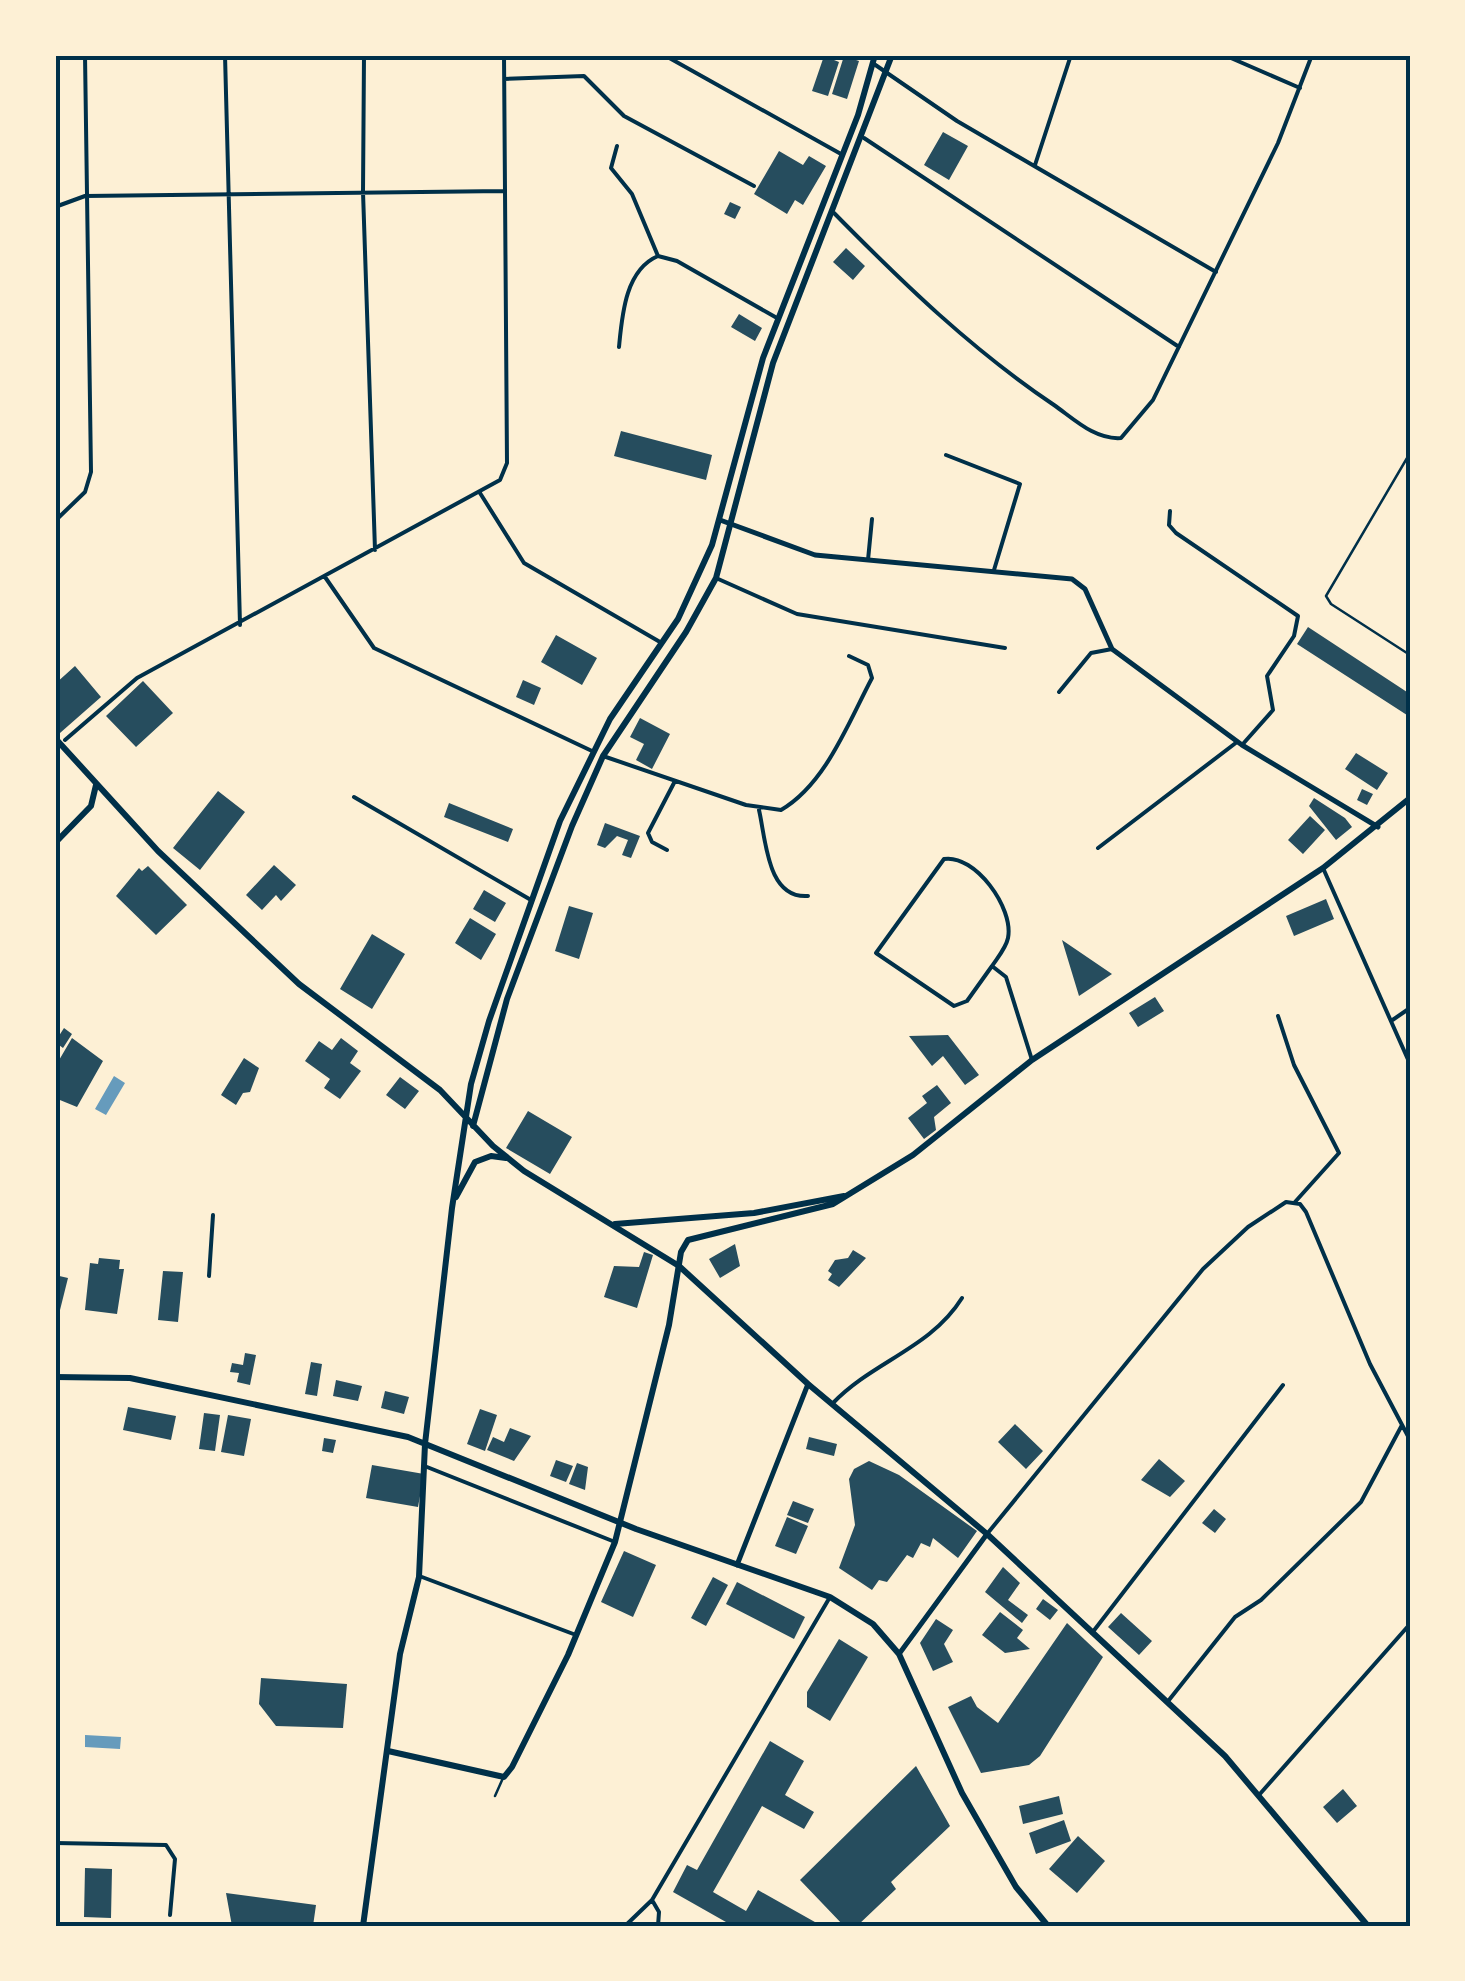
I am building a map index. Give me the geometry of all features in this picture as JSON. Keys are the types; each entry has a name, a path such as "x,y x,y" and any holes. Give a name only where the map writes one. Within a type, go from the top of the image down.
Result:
{"main road":[{"path":"473,1126 512,984 603,756 686,632 716,578 774,363 864,138 892,55"},
{"path":"363,1926 400,1654 419,1577 426,1444 464,1118 489,1021 530,900 592,751 692,592 720,520 776,318 874,59"},
{"path":"55,738 96,786 282,970 440,1090 508,1158 679,1266 808,1384 987,1534 1168,1702 1260,1795 1368,1926"},
{"path":"55,842 91,806 96,786"},
{"path":"388,1751 504,1776 576,1635 615,1542 669,1325 684,1245 694,1236 792,1215 845,1196 938,1138 1032,1060 1323,868 1410,798"},
{"path":"452,1208 475,1162 491,1156 508,1158"},
{"path":"615,1224 754,1213 845,1196"},
{"path":"55,1377 130,1378 353,1422 426,1444 620,1523 830,1597 872,1624 899,1654 962,1793 1016,1887 1048,1926"}],"street":[{"path":"55,521 84,492 91,472 86,55"},
{"path":"225,55 240,626"},
{"path":"364,55 364,192 375,550"},
{"path":"66,740 137,678 240,626 500,480 507,463 504,55"},
{"path":"664,55 841,154"},
{"path":"1036,165 1071,55"},
{"path":"1224,55 1300,88"},
{"path":"834,213 998,368 1108,439 1121,438 1141,420 1179,347 1312,55"},
{"path":"874,59 886,72 958,122 1216,272"},
{"path":"504,78 584,76 624,116 754,186"},
{"path":"864,138 1179,347"},
{"path":"618,146 611,168 632,194 658,256"},
{"path":"55,207 85,196 504,192"},
{"path":"619,347 628,293 641,267 658,256 677,260 776,318"},
{"path":"946,454 1020,484 994,570"},
{"path":"480,493 524,563 662,643"},
{"path":"1098,848 1239,744 1272,710 1267,676 1294,636 1298,616 1176,533 1169,525 1170,511"},
{"path":"868,560 872,518"},
{"path":"720,520 815,555 1063,576 1078,583 1112,648 1239,744 1378,827"},
{"path":"325,577 374,648 592,751"},
{"path":"716,578 797,614 1005,648"},
{"path":"1060,692 1090,654 1112,648"},
{"path":"603,756 759,809 774,811 789,805 845,731 873,672 868,664 849,656"},
{"path":"667,850 652,842 648,832 675,780"},
{"path":"354,798 530,900"},
{"path":"759,809 778,884 791,895 808,896"},
{"path":"944,859 956,859 986,882 1005,911 1008,938 992,966 967,1001 954,1006 876,952 944,859"},
{"path":"1323,868 1410,1064"},
{"path":"992,966 1006,976 1032,1060"},
{"path":"1391,1021 1410,1008"},
{"path":"899,1654 987,1534 1202,1269 1281,1204 1295,1202 1332,1166 1339,1153 1294,1065 1278,1016"},
{"path":"1295,1202 1306,1212 1370,1364 1410,1440"},
{"path":"209,1276 213,1214"},
{"path":"832,1404 861,1376 936,1333 962,1298"},
{"path":"737,1565 808,1384"},
{"path":"1092,1633 1283,1385"},
{"path":"1168,1702 1236,1617 1261,1600 1360,1502 1402,1425"},
{"path":"427,1467 615,1542"},
{"path":"419,1577 576,1635"},
{"path":"625,1926 652,1900 830,1597"},
{"path":"1260,1795 1410,1624"},
{"path":"55,1843 166,1845 175,1859 170,1914"},
{"path":"652,1900 659,1912 658,1926"}],"lane":[{"path":"1410,453 1326,596 1332,604 1410,656"},
{"path":"495,1796 504,1776"}],"water":[{"path":"114,1076 125,1083 106,1115 95,1109"},
{"path":"85,1735 121,1737 120,1749 85,1747"}],"building":[{"path":"824,56 839,62 828,96 812,91"},
{"path":"844,56 859,61 847,99 832,94"},
{"path":"943,132 968,146 949,180 924,165"},
{"path":"779,151 803,165 809,156 826,166 803,205 795,200 787,214 754,194"},
{"path":"730,202 741,207 735,219 724,214"},
{"path":"846,248 865,266 853,280 833,262"},
{"path":"739,314 762,328 755,341 731,327"},
{"path":"621,431 712,455 706,480 614,456"},
{"path":"1308,627 1410,694 1410,717 1297,644"},
{"path":"556,635 597,658 582,685 541,662"},
{"path":"75,666 101,697 60,733 55,728 55,684"},
{"path":"523,680 541,688 534,705 516,697"},
{"path":"143,681 173,713 136,747 106,716"},
{"path":"640,718 670,734 652,769 636,760 644,744 630,737"},
{"path":"1356,753 1388,773 1377,790 1345,769"},
{"path":"1362,789 1373,794 1367,805 1357,800"},
{"path":"218,791 245,812 200,870 173,848"},
{"path":"1314,798 1352,827 1336,840 1309,806"},
{"path":"449,803 513,829 508,842 444,817"},
{"path":"1310,816 1325,830 1303,854 1288,840"},
{"path":"605,823 640,836 631,858 622,855 628,840 617,836 605,848 597,845"},
{"path":"274,865 296,885 281,901 276,895 262,910 246,895"},
{"path":"148,866 187,905 156,935 116,896 139,868 142,871"},
{"path":"484,890 506,903 495,922 473,909"},
{"path":"1326,899 1334,919 1294,936 1286,916"},
{"path":"569,906 593,913 579,959 555,951"},
{"path":"470,918 496,934 481,960 455,943"},
{"path":"372,934 405,954 372,1009 340,989"},
{"path":"1062,940 1112,974 1079,996"},
{"path":"1155,997 1164,1011 1138,1027 1129,1013"},
{"path":"64,1028 72,1034 63,1048 55,1042"},
{"path":"948,1035 979,1075 965,1085 943,1056 932,1066 909,1036"},
{"path":"72,1038 103,1061 77,1107 55,1098 55,1067"},
{"path":"341,1038 358,1051 350,1063 361,1071 340,1099 324,1088 330,1079 305,1061 319,1041 332,1050"},
{"path":"244,1058 259,1068 250,1092 243,1093 236,1105 221,1095"},
{"path":"400,1077 419,1091 405,1109 386,1095"},
{"path":"937,1085 951,1103 934,1117 936,1130 924,1139 908,1118 927,1103 922,1096"},
{"path":"528,1111 572,1137 550,1174 506,1148"},
{"path":"735,1244 740,1266 720,1278 709,1259"},
{"path":"853,1250 866,1258 839,1287 828,1280 832,1274 828,1271 835,1260 848,1258"},
{"path":"644,1252 653,1255 637,1308 604,1297 614,1266 639,1267"},
{"path":"99,1258 120,1260 119,1269 124,1269 117,1314 85,1310 90,1263 98,1264"},
{"path":"163,1271 183,1272 178,1322 158,1320"},
{"path":"55,1275 68,1278 56,1326 55,1326"},
{"path":"245,1353 256,1355 250,1385 237,1382 239,1373 230,1372 232,1363 243,1365"},
{"path":"311,1362 322,1364 317,1396 305,1394"},
{"path":"336,1380 362,1386 358,1401 333,1396"},
{"path":"385,1391 409,1397 404,1414 381,1408"},
{"path":"128,1407 176,1416 171,1440 123,1430"},
{"path":"480,1409 497,1415 485,1451 467,1444"},
{"path":"204,1413 220,1415 215,1451 199,1449"},
{"path":"228,1415 251,1419 244,1456 221,1452"},
{"path":"1015,1424 1043,1451 1026,1469 998,1442"},
{"path":"510,1428 531,1436 514,1461 487,1450 493,1437 504,1442"},
{"path":"809,1437 837,1444 834,1456 806,1449"},
{"path":"324,1438 336,1440 333,1453 322,1451"},
{"path":"1159,1459 1185,1481 1170,1497 1141,1480"},
{"path":"556,1460 573,1466 566,1482 550,1476"},
{"path":"869,1461 899,1475 977,1531 958,1558 933,1538 930,1547 921,1543 913,1558 907,1555 887,1582 879,1580 872,1590 839,1568 855,1525 849,1479 854,1469"},
{"path":"577,1463 588,1467 585,1490 569,1484"},
{"path":"372,1465 424,1474 418,1507 366,1498"},
{"path":"793,1501 814,1509 808,1523 787,1515"},
{"path":"1214,1509 1226,1519 1215,1533 1202,1523"},
{"path":"787,1517 808,1526 796,1554 775,1546"},
{"path":"624,1551 656,1565 633,1617 601,1602"},
{"path":"1003,1567 1020,1583 1008,1600 1028,1615 1022,1623 985,1592"},
{"path":"713,1577 728,1585 706,1626 691,1618"},
{"path":"737,1582 805,1617 794,1639 726,1604"},
{"path":"1043,1599 1058,1610 1050,1620 1036,1609"},
{"path":"1000,1612 1023,1630 1017,1638 1030,1649 1005,1653 982,1635"},
{"path":"1121,1613 1152,1641 1139,1655 1108,1627"},
{"path":"936,1619 953,1630 944,1644 953,1662 933,1671 920,1643"},
{"path":"1067,1623 1103,1657 1040,1756 1029,1765 981,1773 948,1707 971,1696 977,1707 998,1723"},
{"path":"839,1639 868,1657 830,1721 807,1707 807,1692"},
{"path":"261,1678 347,1684 343,1728 276,1726 259,1704"},
{"path":"770,1741 804,1761 785,1795 814,1812 804,1829 762,1806 713,1892 746,1911 758,1890 822,1926 733,1926 673,1892 687,1865 697,1870"},
{"path":"916,1766 950,1826 891,1882 896,1889 857,1926 844,1926 800,1880"},
{"path":"1343,1789 1357,1806 1337,1823 1323,1807"},
{"path":"1059,1796 1063,1814 1023,1824 1019,1806"},
{"path":"1064,1820 1071,1841 1036,1854 1029,1833"},
{"path":"1078,1836 1105,1861 1077,1893 1049,1869"},
{"path":"85,1868 112,1869 111,1918 84,1917"},
{"path":"226,1893 316,1905 313,1926 232,1926"}]}
